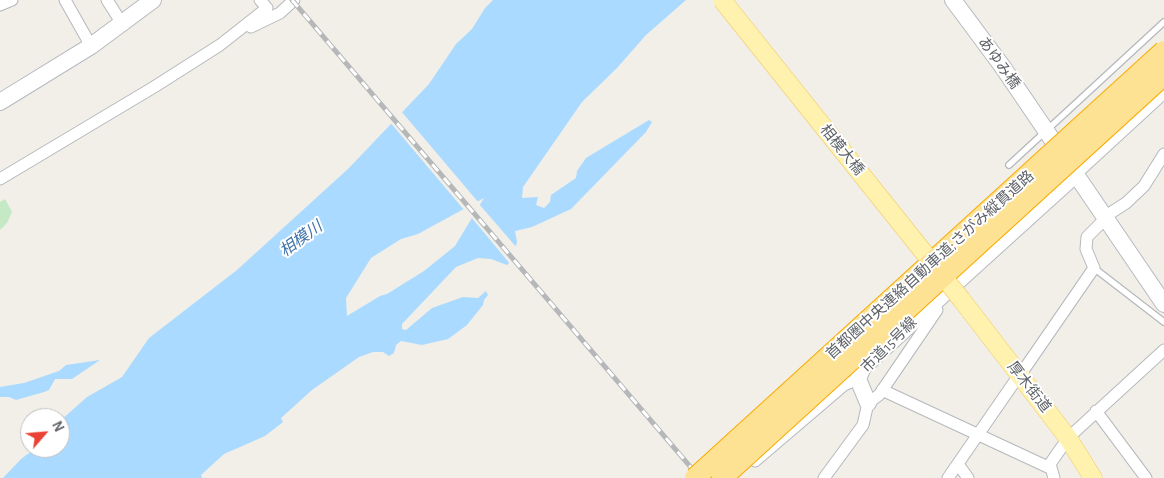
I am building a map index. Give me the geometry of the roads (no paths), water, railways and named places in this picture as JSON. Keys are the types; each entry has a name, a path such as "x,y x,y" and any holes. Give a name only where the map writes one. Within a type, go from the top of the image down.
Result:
{"highway":[{"name":"首都圏中央連絡自動車道;さがみ縦貫道路","path":"695,478 1164,51"},
{"name":"首都圏中央連絡自動車道;さがみ縦貫道路","path":"722,478 1164,75"}],"main road":[{"name":"相模大橋","path":"722,0 961,299"},
{"name":"厚木街道","path":"961,299 1068,438 1093,478"}],"street":[{"path":"0,5 12,0"},
{"path":"65,0 91,46"},
{"path":"107,0 123,25"},
{"path":"0,179 154,87 242,28 267,8 260,0"},
{"path":"242,28 248,29 274,16 294,0"},
{"name":"あゆみ橋","path":"953,0 1002,66 1164,304"},
{"path":"0,102 123,25 150,1"},
{"path":"1076,174 1164,93"},
{"path":"1025,368 1094,268 1086,249 1088,237 1106,218 1144,186 1164,154"},
{"name":"市道15号線","path":"868,403 858,379 863,367 1076,174"},
{"path":"824,478 863,425 868,403 882,390 936,310"},
{"path":"882,390 978,435 1052,473 1052,460 1068,438 1164,350"},
{"path":"735,478 844,385 858,379"},
{"path":"948,478 1015,381"},
{"path":"1096,411 1146,478"},
{"path":"958,464 968,478"}],"lane":[{"path":"1010,165 1044,129 1164,22"},
{"path":"1094,268 1164,322"}],"water":[{"name":"相模川","path":"493,0 686,0 646,35 617,68 582,102 523,187 522,198 538,197 536,205 544,208 550,202 551,195 576,178 577,171 586,158 649,120 652,122 646,132 571,209 532,227 515,231 517,242 512,260 507,265 491,259 478,258 456,267 402,324 402,329 406,330 432,308 463,297 478,298 486,291 488,295 483,305 467,325 448,339 422,345 401,341 396,345 394,353 389,356 383,352 373,352 359,357 312,390 281,418 283,422 265,436 224,454 201,475 202,478 3,478 22,458 70,458 70,412 87,397 122,377 149,338 237,270 349,168 429,84 456,44 472,29 485,8","holes":["484,198 455,246 424,271 347,316 346,298 371,258 401,239 418,234"]},
{"path":"100,360 72,379 55,379 49,390 44,392 16,400 9,397 0,397 0,387 24,383 59,371 66,365"}],"railway":[{"path":"292,0 700,478"}]}
